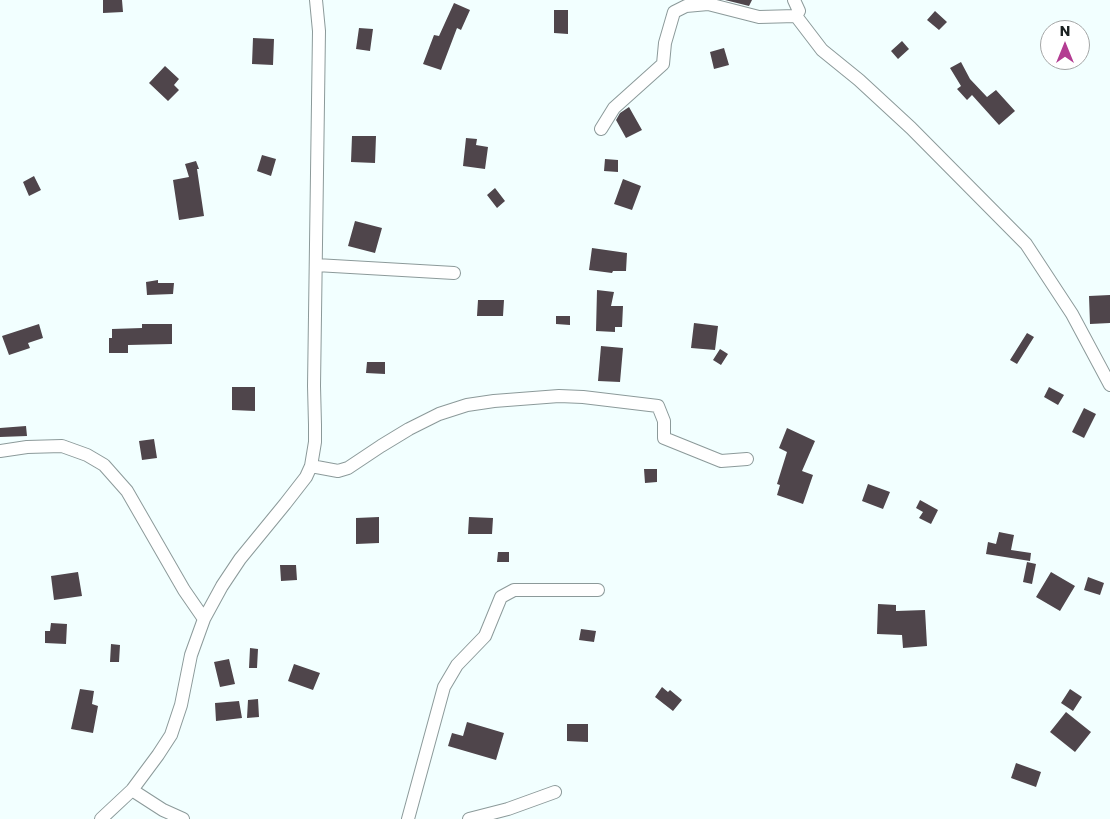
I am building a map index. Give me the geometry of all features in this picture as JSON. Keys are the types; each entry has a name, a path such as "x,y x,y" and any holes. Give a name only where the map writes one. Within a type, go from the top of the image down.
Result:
{"street":[{"path":"100,819 132,790 171,734 181,705 192,655 204,619 222,586 240,560 306,477 311,466 315,442 314,386 319,31 316,0"},
{"path":"794,0 799,11 796,16"},
{"path":"601,129 614,108 663,64 665,43 674,12 686,6 708,4 759,16 796,16"},
{"path":"796,16 822,50 859,80 911,128 1026,244 1072,314 1110,385"},
{"path":"316,265 454,272"},
{"path":"311,466 338,471 348,468 408,429 439,414 467,406 494,401 559,396 583,396 658,406 664,421 664,438 721,461 746,459"},
{"path":"0,451 27,447 62,446 87,455 104,465 127,491 184,590 204,619"},
{"path":"408,819 444,687 457,665 485,636 501,597 514,590 598,590"},
{"path":"132,790 163,810 183,819"},
{"path":"469,819 508,809 555,792"}],"building":[{"path":"103,0 122,0 123,12 103,13"},
{"path":"725,0 752,0 749,6"},
{"path":"454,3 470,10 461,30 457,28 441,70 423,64 434,35 439,36"},
{"path":"554,10 568,10 568,34 554,33"},
{"path":"935,11 947,22 939,30 927,20"},
{"path":"359,28 373,29 370,51 356,49"},
{"path":"253,38 274,39 273,65 252,64"},
{"path":"902,41 909,49 898,59 891,51"},
{"path":"724,48 729,65 714,69 710,52"},
{"path":"961,62 970,79 987,97 996,90 1015,111 999,125 972,95 967,100 957,89 961,86 950,68"},
{"path":"165,66 179,79 174,85 179,90 168,101 149,83"},
{"path":"629,107 642,130 626,138 616,120 620,113"},
{"path":"352,136 376,136 375,163 351,162"},
{"path":"466,138 477,139 476,145 488,147 485,169 463,166"},
{"path":"262,155 276,159 271,176 257,171"},
{"path":"605,159 618,160 618,172 604,171"},
{"path":"196,161 199,169 197,169 204,216 179,220 173,180 189,177 185,164"},
{"path":"34,176 41,190 29,196 23,182"},
{"path":"623,179 641,186 632,210 614,204"},
{"path":"495,188 505,201 497,208 487,195"},
{"path":"355,221 382,228 375,253 348,246"},
{"path":"592,248 627,253 626,271 613,271 612,273 589,270"},
{"path":"158,280 158,283 174,283 173,294 147,295 146,282"},
{"path":"597,290 614,292 611,306 623,306 622,327 615,327 615,332 596,331"},
{"path":"1110,295 1110,323 1090,324 1089,296"},
{"path":"478,300 504,300 503,316 477,316"},
{"path":"556,316 570,316 570,325 556,324"},
{"path":"694,323 718,326 715,350 691,348"},
{"path":"39,324 43,338 28,343 30,348 9,355 2,336"},
{"path":"142,324 172,324 172,344 128,345 128,353 109,353 109,338 112,338 112,329 142,328"},
{"path":"1027,333 1034,337 1017,364 1010,360"},
{"path":"601,346 623,348 620,382 598,381"},
{"path":"720,349 728,354 721,365 713,360"},
{"path":"367,362 385,362 385,374 366,373"},
{"path":"232,387 255,387 255,411 232,410"},
{"path":"1049,387 1064,395 1058,405 1044,397"},
{"path":"1084,408 1096,414 1084,438 1072,432"},
{"path":"26,426 27,436 0,437 0,428"},
{"path":"787,428 815,441 802,471 813,475 803,504 777,495 780,485 777,484 787,452 779,448"},
{"path":"154,439 157,458 142,460 139,441"},
{"path":"644,469 657,469 657,482 645,483"},
{"path":"868,484 890,492 883,509 862,501"},
{"path":"920,500 938,510 931,524 919,518 923,512 916,508"},
{"path":"379,517 379,543 356,544 356,518"},
{"path":"469,517 493,518 492,534 468,534"},
{"path":"999,532 1014,535 1011,550 1031,553 1030,561 986,554 988,542 996,544"},
{"path":"498,552 509,552 509,562 497,562"},
{"path":"1027,562 1036,564 1032,584 1023,582"},
{"path":"280,565 296,565 297,580 281,581"},
{"path":"78,572 82,596 54,600 51,576"},
{"path":"1051,572 1075,586 1060,611 1036,597"},
{"path":"1088,577 1104,583 1100,595 1084,590"},
{"path":"878,604 896,605 896,611 925,610 927,646 903,648 902,635 877,634"},
{"path":"51,623 67,624 66,644 45,643 45,631 50,631"},
{"path":"581,629 596,631 594,642 579,640"},
{"path":"111,644 120,645 119,662 110,662"},
{"path":"250,648 258,649 257,668 249,668"},
{"path":"229,659 235,684 220,687 214,662"},
{"path":"294,664 320,673 313,690 288,681"},
{"path":"662,687 668,692 670,690 682,700 673,711 655,697"},
{"path":"80,689 94,691 92,704 98,706 93,733 71,729"},
{"path":"1070,689 1082,697 1073,711 1061,703"},
{"path":"258,699 259,717 247,718 248,700"},
{"path":"239,701 242,718 216,721 215,703"},
{"path":"1066,712 1091,732 1075,752 1050,732"},
{"path":"467,722 504,733 496,760 448,746 452,733 463,736"},
{"path":"567,724 588,724 588,742 567,741"},
{"path":"1016,763 1041,772 1036,787 1011,778"}]}
